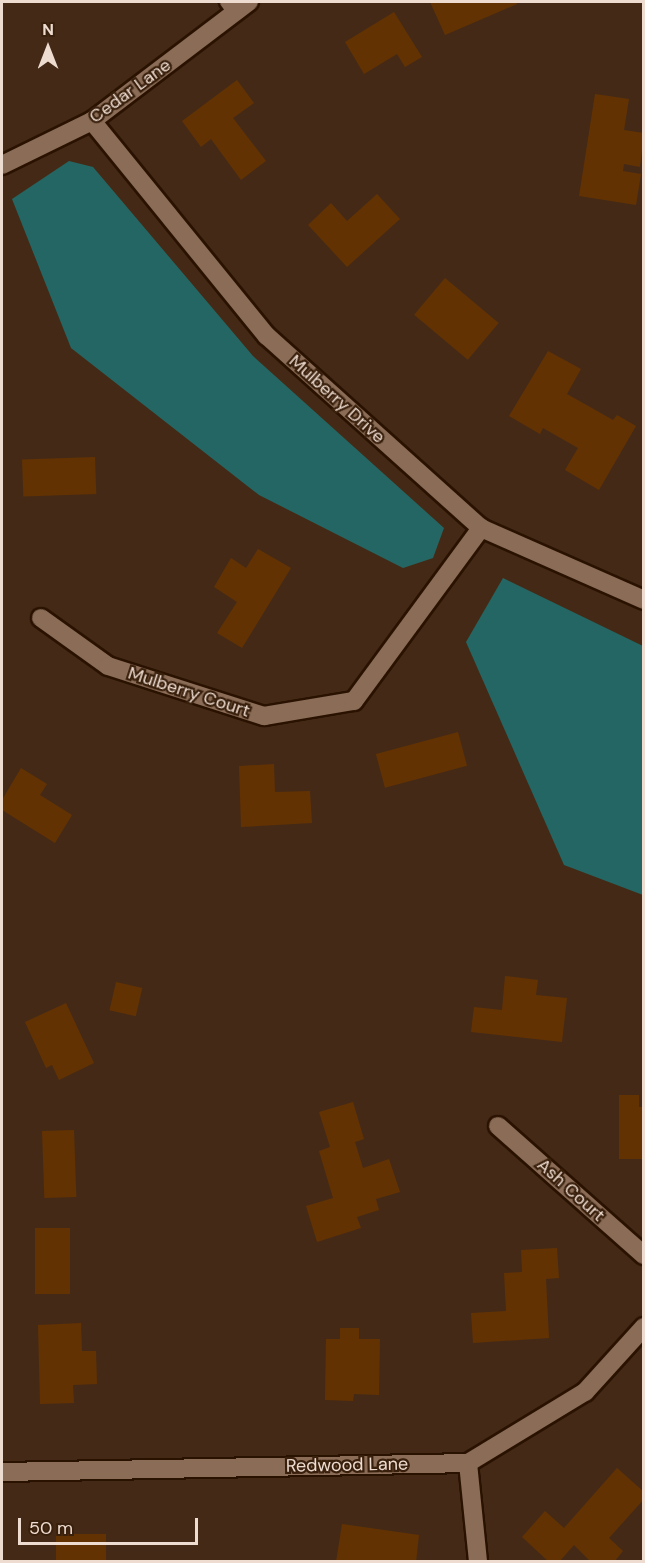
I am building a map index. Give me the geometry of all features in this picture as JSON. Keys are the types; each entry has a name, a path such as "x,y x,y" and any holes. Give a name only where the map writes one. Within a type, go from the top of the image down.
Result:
{"street":[{"name":"Cedar Lane","path":"2,165 92,121 230,7 249,2"},
{"name":"Mulberry Drive","path":"92,121 267,336 481,528 644,600"},
{"name":"Mulberry Court","path":"41,618 108,666 264,716 354,701 481,528"},
{"name":"Ash Court","path":"498,1126 644,1255"},
{"path":"478,1562 468,1463 585,1392 644,1327"},
{"name":"Redwood Lane","path":"2,1472 468,1463"}],"water":[{"path":"69,161 93,167 253,356 444,528 433,558 403,568 259,495 71,348 12,199"},
{"path":"503,578 643,646 643,895 564,865 466,642"}],"building":[{"path":"430,2 516,2 517,4 445,35"},
{"path":"394,12 422,57 405,67 397,54 364,74 345,42"},
{"path":"237,80 254,103 233,118 266,161 241,180 211,139 201,147 182,121"},
{"path":"595,94 629,99 624,130 644,133 640,167 624,164 623,171 641,174 636,205 579,196"},
{"path":"377,194 400,219 347,267 308,225 331,203 347,221"},
{"path":"445,278 499,323 468,360 414,315"},
{"path":"548,351 581,369 567,394 613,420 617,415 636,426 599,490 565,470 578,448 543,428 540,434 509,416"},
{"path":"95,457 96,494 23,497 22,460"},
{"path":"258,549 291,568 242,648 217,633 237,602 214,587 231,558 246,568"},
{"path":"458,732 467,766 385,788 376,754"},
{"path":"274,764 275,792 310,791 312,823 241,827 239,766"},
{"path":"21,768 47,784 40,795 72,815 55,843 2,810 2,800"},
{"path":"505,976 538,980 536,995 567,998 562,1042 471,1032 474,1007 502,1010"},
{"path":"116,982 142,988 136,1016 109,1010"},
{"path":"66,1003 94,1063 59,1080 52,1065 46,1068 25,1022"},
{"path":"619,1095 639,1095 639,1107 644,1107 644,1159 619,1159"},
{"path":"353,1102 364,1139 355,1142 363,1168 389,1159 400,1192 376,1199 379,1210 357,1217 361,1228 317,1242 306,1206 333,1198 319,1151 330,1147 319,1112"},
{"path":"74,1130 76,1197 44,1198 42,1131"},
{"path":"35,1228 70,1228 70,1294 35,1294"},
{"path":"557,1248 559,1278 546,1279 549,1338 473,1343 471,1313 506,1311 504,1273 522,1272 521,1250"},
{"path":"81,1323 82,1351 96,1351 97,1384 73,1385 74,1403 40,1404 38,1325"},
{"path":"340,1328 359,1328 359,1339 380,1339 379,1395 354,1394 353,1401 325,1400 326,1339 340,1339"},
{"path":"617,1468 644,1492 644,1499 609,1538 623,1551 614,1562 591,1562 574,1545 559,1562 549,1562 522,1537 545,1511 564,1528"},
{"path":"342,1524 419,1535 416,1562 336,1562"},
{"path":"56,1534 106,1534 106,1561 56,1561"}]}
